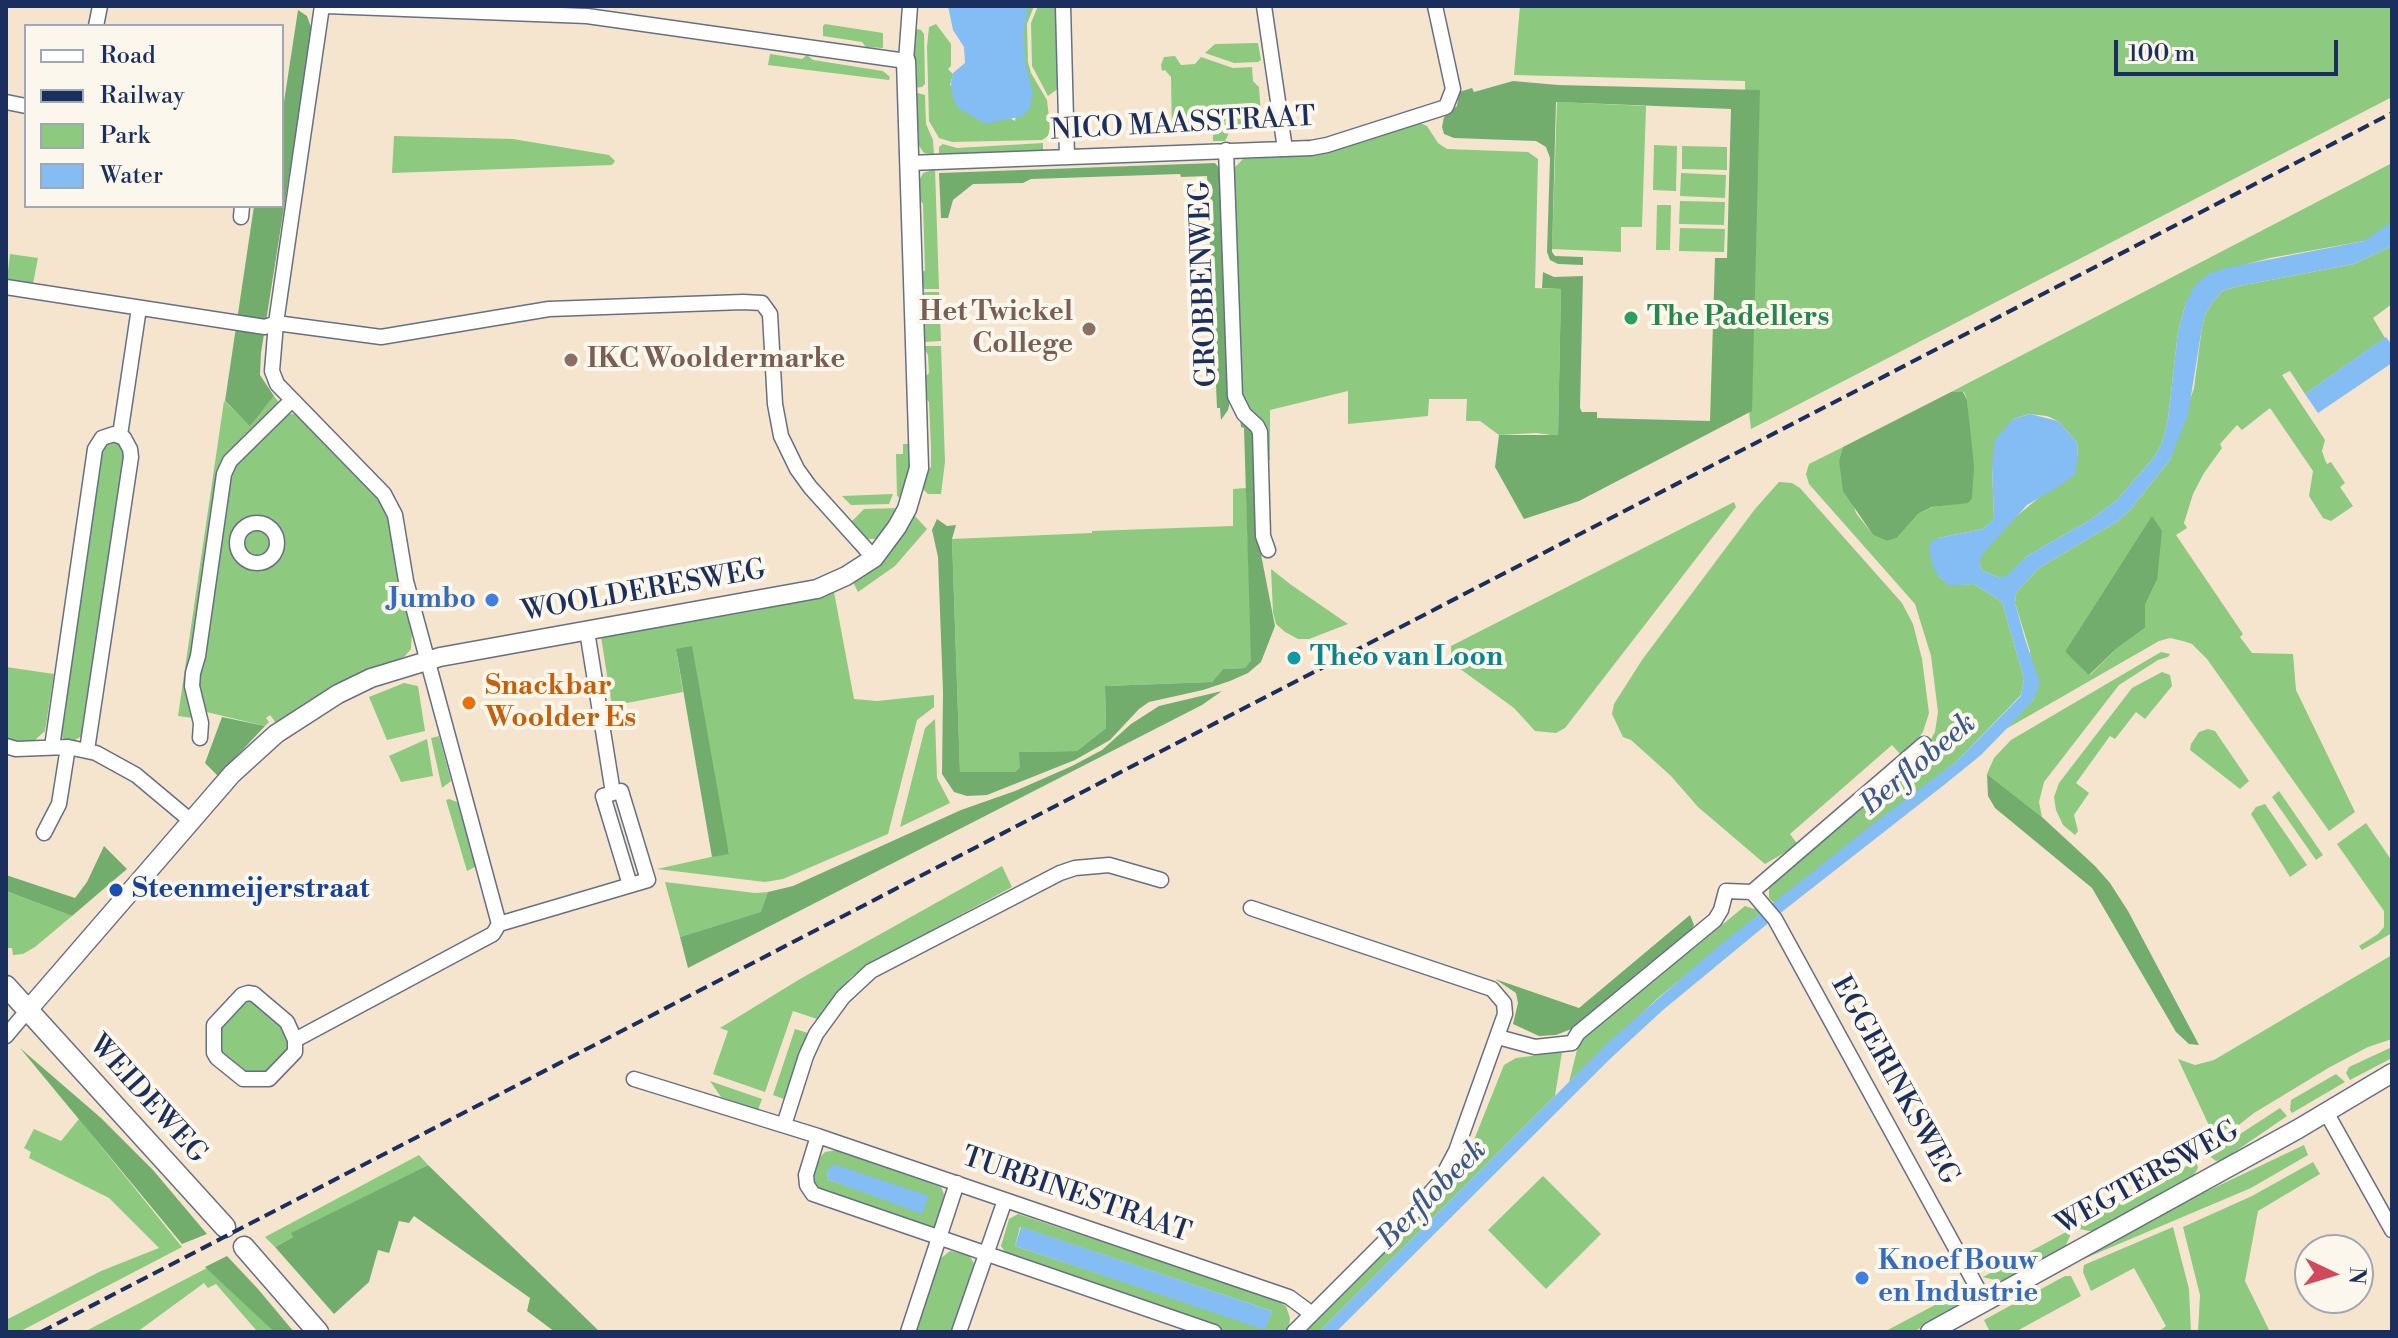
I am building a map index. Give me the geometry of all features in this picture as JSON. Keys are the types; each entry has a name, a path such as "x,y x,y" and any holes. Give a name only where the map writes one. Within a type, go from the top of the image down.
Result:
{"main road":[{"name":"WEIDEWEG","path":"6,986 225,1227"},
{"path":"244,1247 318,1332"}],"street":[{"path":"499,924 406,581 398,526 390,504 384,494 277,384 272,371 276,323 324,6 587,16 906,61"},
{"name":"WOOLDERESWEG","path":"6,1036 191,821 259,747 293,720 371,678 429,660 817,589 846,576 874,558 907,509 919,468 906,61 910,6"},
{"path":"1063,6 1067,157"},
{"path":"1264,6 1285,149"},
{"name":"NICO MAASSTRAAT","path":"909,163 1327,145 1446,107 1453,89 1435,6"},
{"name":"GROBBENWEG","path":"1226,150 1235,396 1244,414 1260,432 1263,536 1268,550"},
{"path":"6,287 265,327 276,323 363,336 392,337 549,309 762,303 770,314 775,404 786,447 810,487 874,558"},
{"path":"87,750 131,457 127,443 120,435 139,308"},
{"path":"200,738 201,723 192,686 193,673 224,474 230,461 292,400"},
{"path":"52,747 95,449 102,438 120,435"},
{"path":"215,537 237,540"},
{"path":"295,1040 493,934 499,924 648,880 621,791 613,793 587,631"},
{"path":"1498,1037 1535,1047 1572,1043 1578,1033 1715,920 1726,891 1752,892 1924,744"},
{"path":"6,746 16,749 68,747 87,750 136,775 191,821"},
{"path":"44,833 59,804 68,747"},
{"path":"784,1125 816,1034 843,997 871,971 1075,868 1109,865 1161,880"},
{"name":"EGGERINKSWEG","path":"1752,892 1775,919 1984,1300"},
{"path":"1251,908 1492,989 1504,1003 1505,1014 1498,1037 1456,1151 1439,1183 1294,1332"},
{"path":"248,993 254,994 287,1022 295,1040 295,1052 273,1077 249,1080 237,1077 217,1058 213,1030 214,1025 242,995 248,993"},
{"name":"WEGTERSWEG","path":"1930,1332 2392,1073"},
{"name":"TURBINESTRAAT","path":"634,1079 818,1136 1289,1297 1312,1314"},
{"path":"2326,1112 2392,1230"},
{"path":"818,1136 806,1175 807,1185 813,1194 1214,1332"},
{"path":"908,1332 957,1183"},
{"path":"959,1332 1005,1200"}],"green space":[{"path":"1026,6 1034,6 1027,24 1028,62 1047,100 1048,136 1042,140 952,142 939,138 929,121 929,27 936,24 951,44 951,66 948,69 953,74 950,85 1015,121 1025,71 1022,41"},
{"path":"1038,6 1056,6 1059,88 1048,96 1032,66 1031,23"},
{"path":"1520,6 2392,6 2392,97 1751,429 1748,403 1745,81 1514,75"},
{"path":"298,10 307,16 312,30 284,207 284,102"},
{"path":"825,24 883,33 883,48 823,36"},
{"path":"914,28 924,34 925,84 914,88"},
{"path":"1258,43 1261,60 1258,62 1234,63 1205,53 1215,44"},
{"path":"770,54 802,59 807,55 813,60 883,71 890,77 889,80 768,65"},
{"path":"1175,56 1181,65 1195,64 1201,57 1233,68 1252,67 1253,81 1259,87 1261,116 1269,118 1269,129 1230,131 1225,141 1213,141 1213,133 1172,135 1171,77 1165,70 1162,71 1161,65 1164,57"},
{"path":"1513,81 1760,90 1752,411 1579,501 1524,519 1495,467 1499,435 1558,435 1561,289 1542,288 1543,272 1554,277 1583,276 1582,412 1597,412 1597,418 1710,421 1715,258 1727,258 1731,109 1556,102 1552,252 1555,256 1583,257 1583,265 1558,264 1550,260 1547,252 1550,158 1546,147 1536,141 1454,138 1444,134 1442,127 1444,117 1457,106 1459,92 1472,88 1474,92"},
{"path":"914,92 925,95 926,124 933,140 934,155 924,153 917,143"},
{"path":"1557,102 1646,106 1642,227 1621,227 1621,252 1552,249"},
{"path":"1420,123 1427,126 1438,143 1447,149 1528,152 1538,159 1535,288 1561,289 1558,436 1537,433 1499,435 1480,421 1466,421 1467,399 1429,399 1428,416 1348,424 1348,391 1270,410 1270,460 1264,461 1264,424 1241,400 1233,169 1243,159 1308,155 1334,150"},
{"path":"394,136 513,139 609,155 615,161 612,165 392,173"},
{"path":"1043,143 1043,151 939,155 939,147 943,144 957,148"},
{"path":"1654,145 1677,146 1676,191 1653,190"},
{"path":"1682,146 1727,147 1727,170 1682,169"},
{"path":"1215,163 1220,169 1230,401 1221,420 1220,408 1217,408 1207,176 1181,177 1180,174 1031,179 1023,183 973,184 953,200 948,218 941,218 939,173"},
{"path":"2392,163 2392,222 2375,236 2364,241 2270,258 2209,274 2186,302 2178,332 2168,419 2155,456 2117,500 2090,520 2027,556 2008,576 2000,578 1983,571 1979,564 1981,555 2013,519 2041,496 2078,457 2077,442 2058,421 2029,414 2013,419 1992,466 1994,519 1983,529 1938,538 1938,576 1950,585 1974,584 2002,602 2024,679 2021,695 1957,761 1774,903 1769,898 1769,884 1926,748 1935,732 1938,712 1931,656 1915,604 1809,484 1806,474 1809,464 1843,447 1839,460 1856,513 1873,535 1887,541 1897,538 1918,514 1946,505 1973,477 1967,400 1964,392 1951,392"},
{"path":"935,169 939,289 921,289 921,274 925,270 923,204 918,198 917,185 923,173"},
{"path":"1681,173 1726,175 1725,198 1680,196"},
{"path":"1680,201 1725,202 1724,225 1679,224"},
{"path":"1657,205 1671,205 1670,250 1656,250"},
{"path":"254,208 284,208 261,353 260,375 274,396 250,426 225,401"},
{"path":"1680,228 1725,229 1724,252 1679,251"},
{"path":"2392,246 2392,304 2373,318 2385,338 2305,394 2290,371 2282,375 2325,440 2322,451 2325,460 2327,464 2331,462 2345,483 2340,487 2353,506 2331,521 2323,518 2309,496 2313,471 2270,408 2242,430 2237,425 2220,444 2222,448 2193,494 2184,523 2187,528 2176,535 2243,634 2240,637 2252,653 2293,654 2296,690 2355,812 2329,831 2207,659 2192,644 2183,641 2170,638 2159,641 2006,729 2034,699 2030,651 2015,603 2016,593 2039,568 2118,521 2170,460 2194,388 2205,315 2213,302 2222,291 2239,286 2354,264","holes":["2157,580 2145,605 2145,628 2116,649 2090,675 2065,652"]},
{"path":"10,254 38,258 33,284 7,279"},
{"path":"924,292 939,292 941,341 923,342"},
{"path":"923,346 941,346 945,462 941,494 928,494 922,488 926,471 931,467 929,402 925,397 924,378 929,373 928,355"},
{"path":"1951,392 1963,392 1967,400 1974,466 1972,498 1968,503 1932,507 1918,514 1897,538 1887,541 1873,535 1843,491 1839,460 1843,447"},
{"path":"274,396 287,413 300,418 373,492 384,509 391,527 412,632 411,649 404,657 350,679 310,700 276,723 270,715 266,718 269,722 265,726 194,709 193,718 178,716 224,401 250,425"},
{"path":"1240,416 1253,430 1257,534 1275,626 1261,662 1248,673 1230,681 1149,702 1110,740 1075,760 987,795 967,796 954,792 942,774 943,692 938,557 932,530 937,519 947,526 956,525 952,539 960,772 1015,772 1020,767 1019,752 1077,751 1106,728 1105,686 1212,682 1223,669 1245,668 1251,661 1244,428 1241,427"},
{"path":"110,442 122,445 125,458 83,735 67,742 59,734 102,447"},
{"path":"903,444 911,444 909,475 903,500 897,496 896,454 903,454"},
{"path":"1779,482 1792,483 1800,488 1902,603 1913,624 1922,659 1929,713 1923,732 1915,743 1901,755 1892,745 1790,834 1798,845 1765,864 1698,807 1671,776 1631,740 1623,737 1612,714 1614,704 1642,660 1755,509"},
{"path":"1246,488 1252,661 1245,668 1223,669 1212,682 1105,686 1106,728 1077,751 1020,752 1020,767 1015,772 960,773 952,539 1233,526 1233,489"},
{"path":"893,494 889,504 851,505 842,496"},
{"path":"1734,502 1736,507 1565,728 1556,733 1535,731 1514,708 1452,663 1451,646"},
{"path":"899,508 881,537 876,539 866,539 850,523 864,509"},
{"path":"913,514 927,529 895,566 858,592 853,582 889,552"},
{"path":"2152,516 2162,531 2157,580 2145,605 2145,628 2116,649 2089,675 2065,652"},
{"path":"1271,569 1348,624 1309,639 1298,639 1285,632 1276,624 1273,612"},
{"path":"834,592 854,699 877,701 934,695 934,707 917,720 888,834 783,879 765,882 657,869 729,853 676,649 683,692 612,706 601,637 754,611"},
{"path":"692,646 729,854 712,857 676,649"},
{"path":"2161,652 2170,654 2119,685 2044,782 2039,802 2042,817 1987,774 1994,758 2011,740"},
{"path":"6,667 54,674 45,731 36,741 16,742 6,738"},
{"path":"2162,672 2170,675 2172,686 2145,719 2136,712 2115,739 2110,736 2076,783 2089,793 2074,815 2078,831 2075,835 2063,825 2056,810 2054,797 2059,783 2132,688"},
{"path":"404,683 418,686 425,731 387,740 369,697"},
{"path":"1222,691 1202,705 688,968 680,937 761,912 768,892 793,886 961,810 1072,766 1102,750 1131,724 1159,706"},
{"path":"222,717 265,726 218,776 205,763"},
{"path":"935,719 937,778 950,803 900,827 925,728"},
{"path":"2208,729 2215,731 2249,781 2240,789 2190,750 2199,732"},
{"path":"439,736 451,781 442,788 431,738"},
{"path":"427,739 433,776 401,782 389,756"},
{"path":"1987,774 2042,817 2110,883 2199,1045 2189,1044 2176,1032 2092,888 1995,808 1988,796"},
{"path":"2279,791 2323,855 2316,860 2272,797"},
{"path":"446,800 457,802 477,866 467,871"},
{"path":"2265,804 2307,865 2290,877 2251,814 2256,807"},
{"path":"2366,823 2392,861 2392,933 2362,950 2359,946 2384,927 2384,911 2337,844"},
{"path":"104,846 127,869 72,916 6,891 6,875 75,898 87,882"},
{"path":"1002,866 1012,887 851,977 817,1019 793,1011 765,1092 713,1074 728,1031 720,1028 800,979"},
{"path":"665,882 768,892 762,912 680,937"},
{"path":"6,891 72,916 35,947 23,954 13,955 12,948 6,948"},
{"path":"1745,906 1756,907 1761,913 1658,998 1569,1082 1579,1042"},
{"path":"1690,915 1694,925 1690,932 1574,1028 1556,1035 1539,1036 1513,1024 1518,1003 1516,993 1495,979 1579,1008"},
{"path":"2392,955 2392,1039 2368,1047 2330,1067 2254,1113 2207,1150 2203,1141 2213,1134 2178,1059 2195,1065 2214,1060"},
{"path":"246,1000 251,1000 278,1022 289,1040 289,1050 269,1071 250,1076 220,1052 219,1028"},
{"path":"795,1029 808,1033 784,1099 773,1095"},
{"path":"2392,1047 2392,1058 2350,1080 2346,1073 2349,1067"},
{"path":"20,1048 101,1118 153,1170 207,1234 182,1244"},
{"path":"1562,1052 1555,1096 1319,1332 1304,1332 1444,1193 1464,1165 1504,1065 1516,1058"},
{"path":"2336,1074 2345,1082 2292,1113 2291,1100"},
{"path":"710,1081 762,1099 758,1110 721,1097"},
{"path":"2280,1108 2287,1116 2223,1160 2216,1161 2208,1155"},
{"path":"79,1119 182,1247 19,1332 6,1332 6,1320 101,1271 159,1248 109,1198 29,1158 31,1152 24,1148 34,1129 61,1141"},
{"path":"2304,1145 2308,1155 2251,1188 2081,1260 2178,1205"},
{"path":"837,1150 941,1187 946,1199 938,1225 929,1229 815,1188 812,1178 825,1152","holes":["828,1169 923,1213 827,1179"]},
{"path":"419,1155 428,1165 292,1233 293,1237 275,1247 265,1237"},
{"path":"2196,1161 2198,1168 2192,1178 2094,1232 2080,1229 2078,1225"},
{"path":"2313,1162 2320,1174 2258,1211 2245,1281 2270,1332 2198,1332 2200,1295 2183,1227 2252,1196"},
{"path":"428,1165 600,1332 555,1332 527,1311 530,1298 414,1216 409,1223 399,1221 389,1253 378,1250 369,1282 334,1314 275,1247 293,1237 291,1233"},
{"path":"1543,1176 1601,1234 1546,1289 1488,1230"},
{"path":"1018,1214 1272,1298 1286,1306 1289,1327 1284,1332 1224,1332 1011,1260 1001,1246 1009,1219","holes":["1020,1227 1272,1311 1265,1329 1015,1246"]},
{"path":"2173,1227 2189,1289 2191,1332 2158,1332 2166,1326 2134,1268 2091,1291 2083,1272 2084,1265"},
{"path":"2068,1231 2070,1236 2064,1249 2008,1280 1983,1277"},
{"path":"950,1251 969,1255 975,1265 954,1332 915,1332 940,1259"},
{"path":"227,1256 294,1332 274,1332 205,1267"},
{"path":"207,1268 274,1332 255,1332 216,1284 208,1288 204,1283 137,1332 84,1332"},
{"path":"2065,1276 2071,1276 2081,1296 2015,1332 1990,1332 1984,1320"},
{"path":"1965,1289 1964,1299 1954,1309 1913,1332 1884,1332"}],"water":[{"path":"948,6 1028,6 1024,32 1025,62 1033,93 1030,108 1023,116 986,124 958,108 951,83 953,73 965,63 964,47 953,30"},
{"path":"2392,222 2392,246 2354,264 2239,286 2222,291 2213,302 2202,327 2188,415 2170,460 2118,521 2039,568 2016,593 2015,603 2040,683 2034,699 2019,716 1981,755 1663,1010 1336,1332 1319,1332 1612,1039 1714,950 1957,761 2021,696 2024,679 2002,602 1974,584 1950,586 1938,576 1929,549 1930,543 1938,538 1983,529 1994,519 1992,466 1995,440 2013,419 2030,414 2058,421 2077,442 2078,457 2075,474 2027,505 1982,555 1979,564 1983,571 2000,578 2008,575 2027,556 2090,520 2117,500 2155,456 2168,419 2178,332 2186,302 2196,284 2209,274 2226,268 2364,241"},
{"path":"2386,337 2392,345 2392,363 2318,413 2305,394"},
{"path":"836,1165 929,1196 922,1214 827,1179 828,1168"},
{"path":"1021,1227 1272,1311 1265,1330 1015,1246"}],"railway":[{"path":"41,1332 2392,113"}],"place":[{"name":"The Padellers","path":"1631,318"},
{"name":"Het Twickel College","path":"1089,329"},
{"name":"IKC Wooldermarke","path":"571,360"},
{"name":"Jumbo","path":"492,600"},
{"name":"Theo van Loon","path":"1294,658"},
{"name":"Snackbar Woolder Es","path":"469,703"},
{"name":"Steenmeijerstraat","path":"116,890"},
{"name":"Knoef Bouw en Industrie","path":"1862,1278"}],"water label":[{"name":"Berflobeek","path":"1919,765"},
{"name":"Berflobeek","path":"1433,1195"}]}
